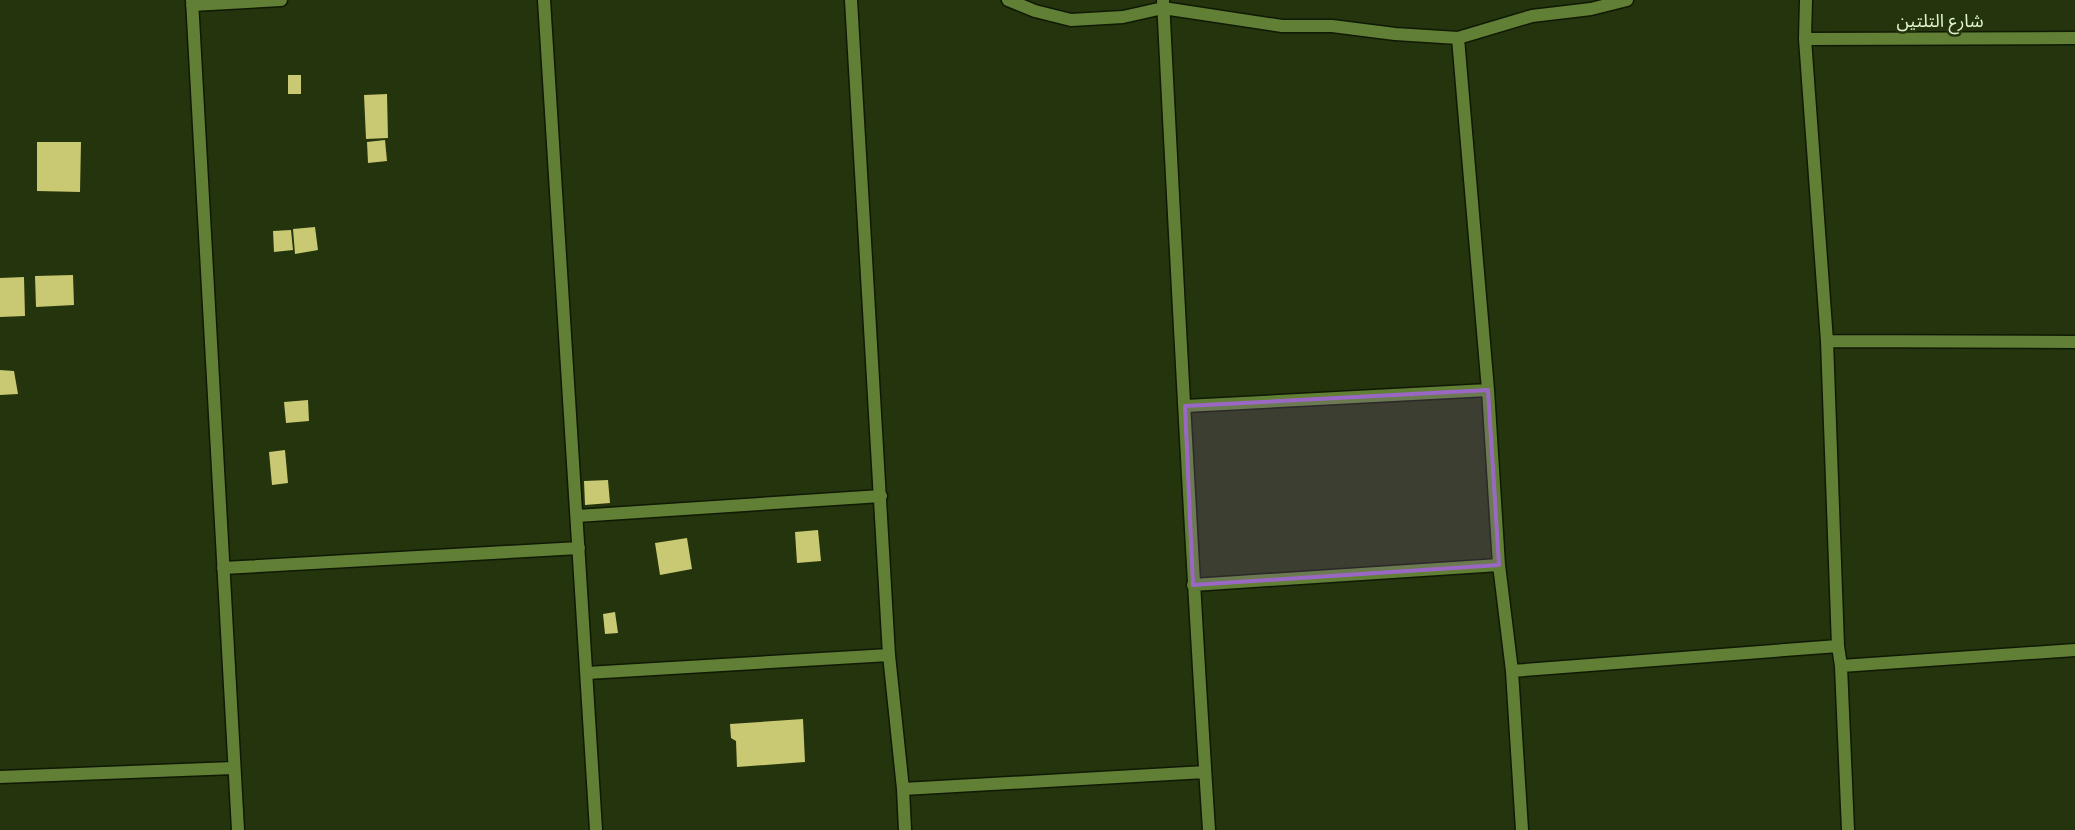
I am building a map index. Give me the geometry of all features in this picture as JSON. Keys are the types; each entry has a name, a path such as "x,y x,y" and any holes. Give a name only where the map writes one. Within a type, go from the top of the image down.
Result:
{"street":[{"path":"238,830 192,2 281,0"},
{"path":"544,0 596,830"},
{"path":"851,0 889,655 903,789 905,830"},
{"path":"1008,0 1035,12 1071,20 1123,17 1163,4 1282,26 1332,26 1395,34 1458,38 1532,16 1591,9 1627,0"},
{"path":"1806,0 1806,39 1827,341 1838,646 1841,666 1848,830"},
{"path":"1163,4 1193,585 1209,830"},
{"path":"1458,38 1488,390 1499,566 1512,671 1522,830"},
{"name":"شارع التلتين","path":"1806,39 2075,38"},
{"path":"1827,341 2075,342"},
{"path":"1185,406 1488,390"},
{"path":"577,516 881,496"},
{"path":"223,568 579,548"},
{"path":"1193,585 1499,566"},
{"path":"1512,671 1838,646"},
{"path":"1841,666 2075,650"},
{"path":"587,673 889,655"},
{"path":"0,777 234,768"},
{"path":"903,789 1205,772"}],"highlighted area":[{"path":"1488,390 1499,565 1193,585 1185,406"}],"building":[{"path":"288,75 301,75 301,94 288,94"},
{"path":"387,94 388,138 366,139 364,95"},
{"path":"385,140 387,161 368,163 367,142"},
{"path":"37,142 81,142 80,192 37,191"},
{"path":"315,227 318,250 295,254 293,229"},
{"path":"291,230 293,250 274,252 273,231"},
{"path":"73,275 74,305 36,307 35,276"},
{"path":"24,277 25,316 0,317 0,278"},
{"path":"0,370 14,371 18,394 0,395"},
{"path":"308,400 309,421 286,423 284,402"},
{"path":"285,450 288,483 272,485 269,452"},
{"path":"608,480 610,503 585,505 584,481"},
{"path":"818,530 821,561 797,563 795,532"},
{"path":"687,538 692,569 660,575 655,543"},
{"path":"615,612 618,633 605,634 603,614"},
{"path":"803,719 805,762 737,767 736,741 731,738 730,724"}]}
